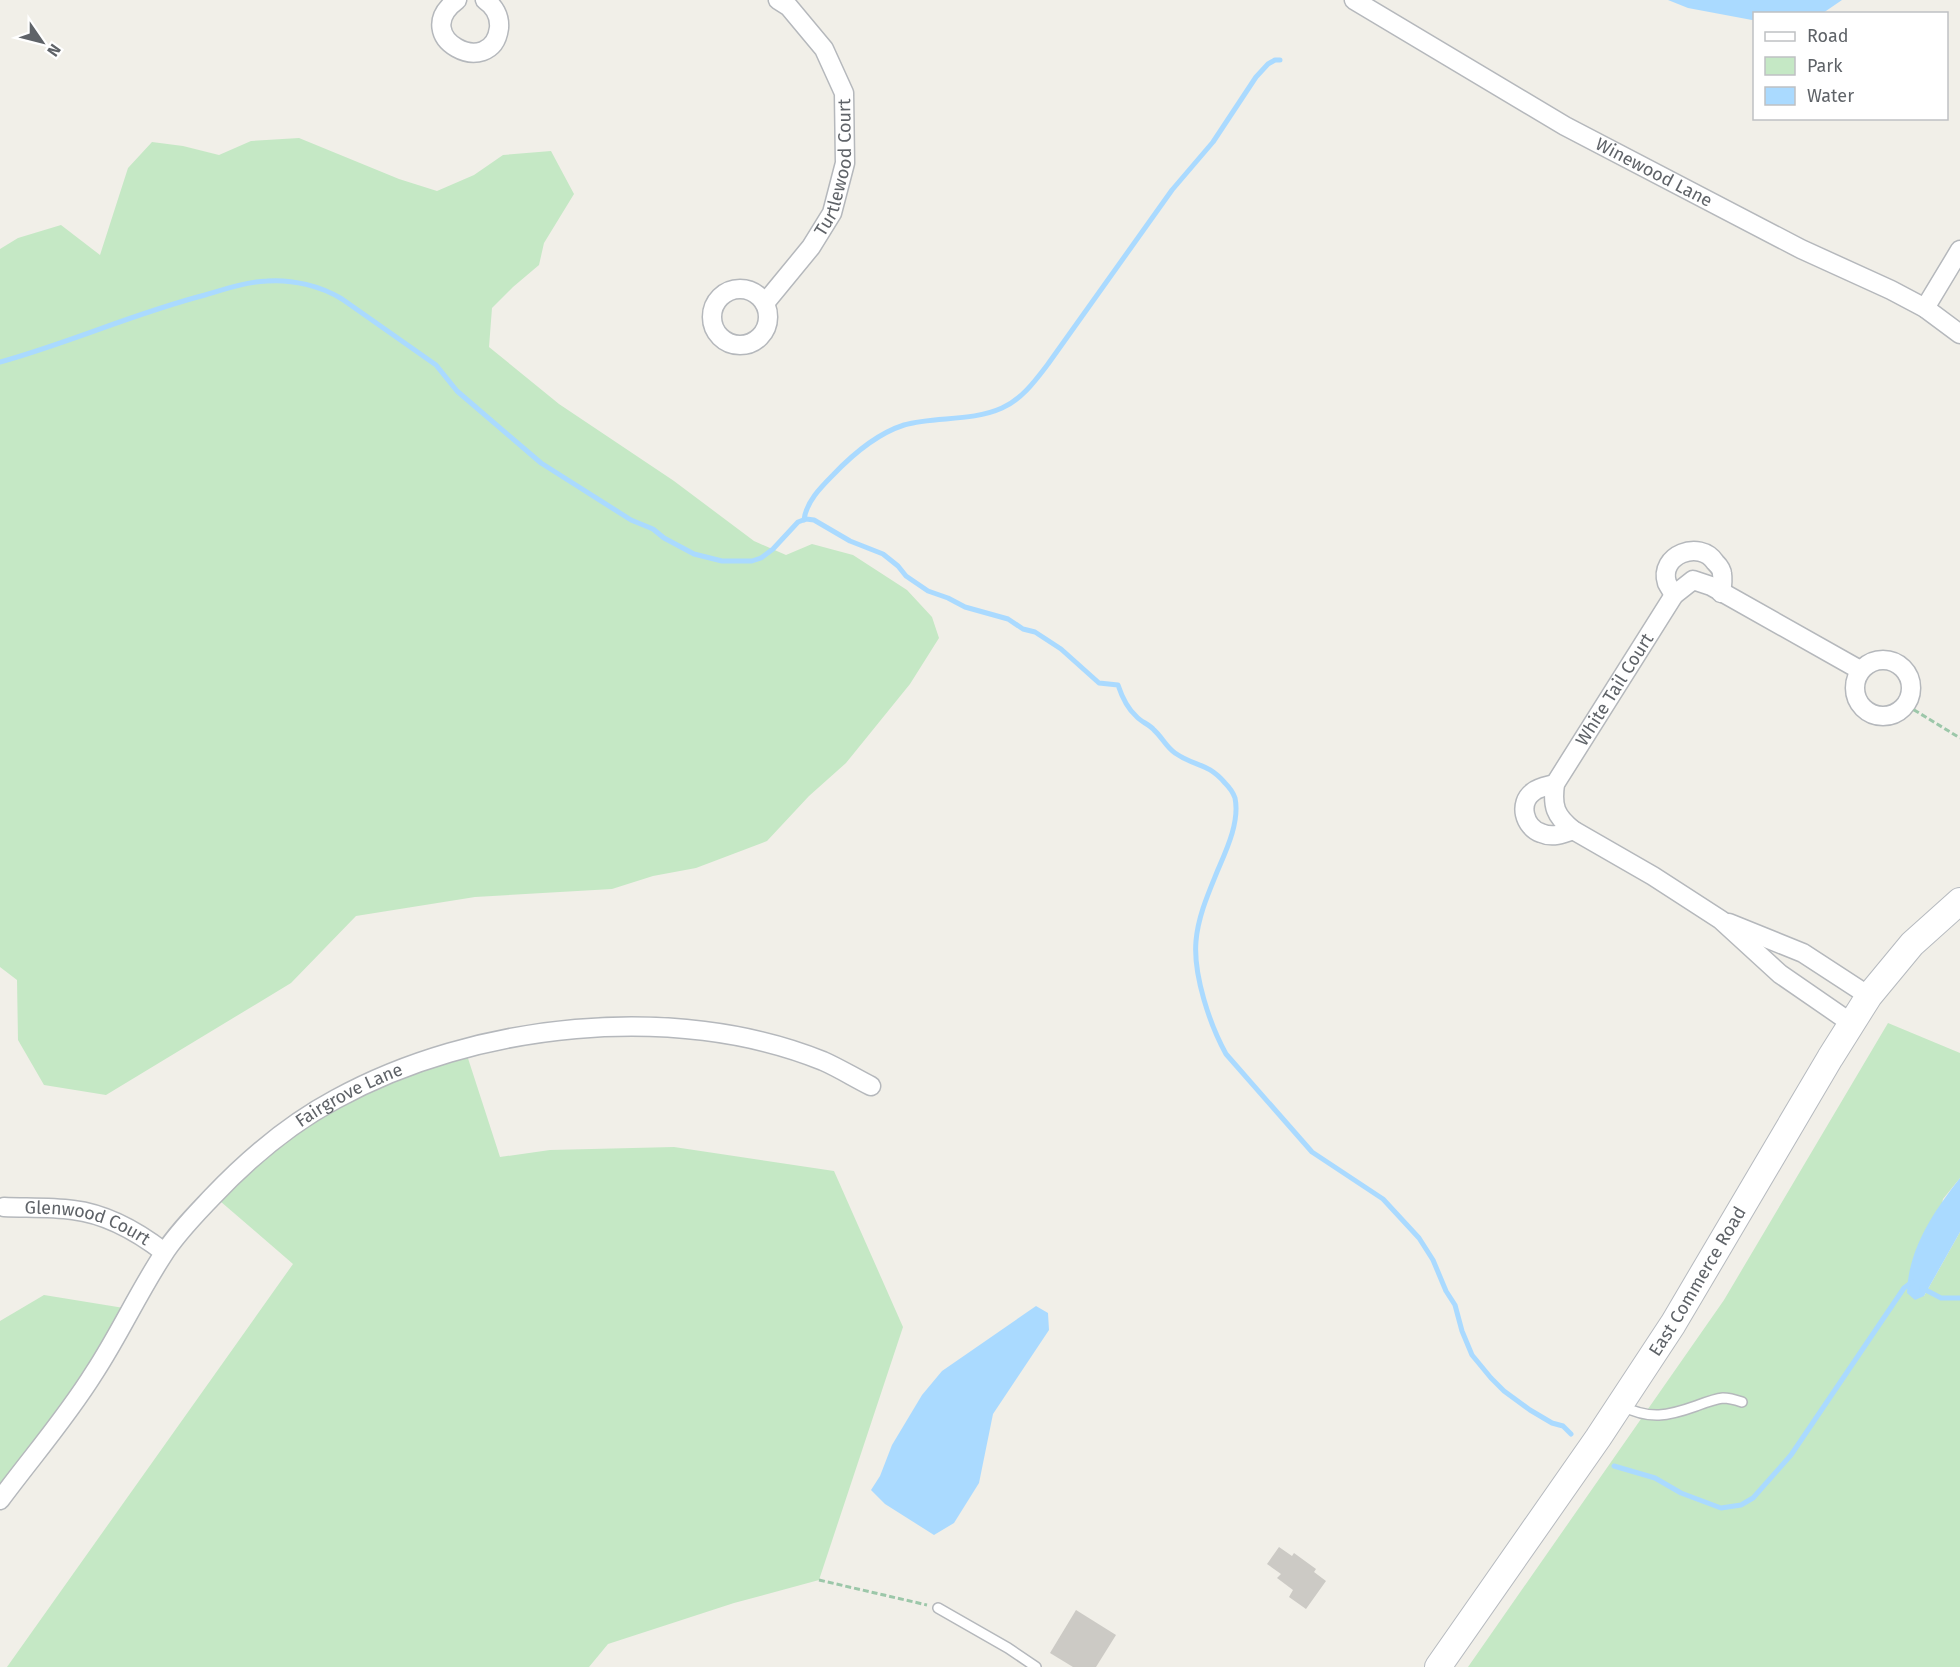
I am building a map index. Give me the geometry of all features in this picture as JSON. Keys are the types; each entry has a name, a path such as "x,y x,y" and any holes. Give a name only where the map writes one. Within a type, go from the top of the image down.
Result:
{"main road":[{"name":"East Commerce Road","path":"1438,1667 1620,1405 1713,1259 1869,996 1912,944 1960,901"}],"street":[{"path":"457,0 448,7 443,16 442,28 449,44 467,53 480,51 494,41 499,25 492,2"},
{"name":"Turtlewood Court","path":"765,303 811,247 832,213 845,163 844,93 824,49 789,7 778,0"},
{"name":"Winewood Lane","path":"1354,0 1565,126 1801,249 1891,290 1924,308 1960,334"},
{"path":"1924,308 1960,250"},
{"path":"1674,595 1667,582 1667,567 1676,556 1688,550 1703,551 1713,559 1722,573 1721,593"},
{"name":"White Tail Court","path":"1555,784 1674,595 1693,580 1699,581 1860,670"},
{"path":"1879,659 1900,665 1910,681 1911,694 1906,705 1892,715 1879,716 1861,708 1854,692 1855,680 1860,670 1879,659"},
{"path":"1573,830 1559,835 1543,834 1532,829 1524,816 1525,803 1532,792 1555,784 1553,800 1557,812 1562,821 1573,830 1653,876 1722,921 1780,974 1851,1023"},
{"path":"1722,921 1803,953 1869,996"},
{"name":"Fairgrove Lane","path":"0,1500 94,1373 164,1252 213,1195 275,1139 345,1094 394,1071 465,1046 567,1028 644,1026 749,1039 824,1061 871,1086"},
{"name":"Glenwood Court","path":"3,1207 74,1210 85,1213 116,1222 164,1252"}],"lane":[{"path":"1620,1405 1635,1412 1655,1416 1676,1413 1725,1398 1742,1402"},
{"path":"938,1608 1008,1648 1036,1667"}],"path":[{"path":"1906,705 1960,738"},
{"path":"819,1580 938,1608"}],"green space":[{"path":"299,138 399,179 437,191 474,175 503,155 551,151 574,194 544,243 539,265 492,308 489,347 559,404 674,481 754,541 786,555 812,544 853,555 907,590 932,617 939,638 910,684 846,763 809,796 767,841 696,868 653,876 612,889 475,897 356,916 291,983 106,1095 44,1085 18,1040 17,980 0,967 0,249 18,238 61,225 100,255 128,168 152,142 183,146 219,155 251,141"},
{"path":"1888,1023 1960,1053 1960,1178 1943,1199 1924,1296 1960,1232 1960,1667 1468,1667 1724,1300"},
{"path":"464,1046 500,1157 550,1150 674,1147 834,1171 903,1327 819,1580 734,1603 608,1644 589,1667 7,1667 293,1264 213,1195 335,1099"},
{"path":"44,1295 130,1309 0,1500 0,1321"}],"water":[{"path":"1668,0 1842,0 1824,12 1753,12 1753,20 1688,8"},
{"path":"1960,1178 1960,1232 1924,1296 1915,1300 1907,1293 1908,1277 1917,1246 1932,1217"},
{"path":"1036,1306 1048,1313 1049,1330 993,1414 979,1483 954,1523 934,1535 885,1504 871,1490 880,1476 892,1445 922,1395 942,1371"}],"building":[{"path":"1279,1547 1292,1556 1294,1553 1316,1569 1314,1572 1326,1581 1306,1609 1289,1597 1293,1590 1277,1578 1281,1574 1267,1564"},
{"path":"1076,1610 1116,1635 1096,1667 1073,1667 1050,1653"}],"waterway":[{"path":"804,520 805,513 815,495 857,452 875,439 894,429 916,422 990,412 1002,408 1022,395 1048,364 1172,190 1213,142 1256,77 1268,64 1280,60"},
{"path":"0,362 153,310 236,286 277,281 296,282 316,287 342,299 436,365 457,391 541,463 631,520 653,529 664,538 694,554 722,561 752,561 761,558 773,549 798,522 806,519 814,520 850,541 883,554 906,576 928,591 965,607 1008,619 1023,629 1035,632 1061,649 1099,683 1118,685 1127,706 1152,728 1169,748 1219,776 1235,798 1234,826 1204,906 1196,941 1200,984 1214,1029 1226,1054 1312,1152 1383,1199 1419,1238 1433,1260 1446,1291 1455,1305 1472,1355 1491,1378 1504,1391 1530,1410 1552,1423 1563,1426 1571,1434"},
{"path":"1614,1466 1655,1478 1681,1493 1721,1508 1741,1505 1753,1498 1791,1455 1904,1288 1912,1282"},
{"path":"1922,1288 1941,1298 1960,1298"}]}
